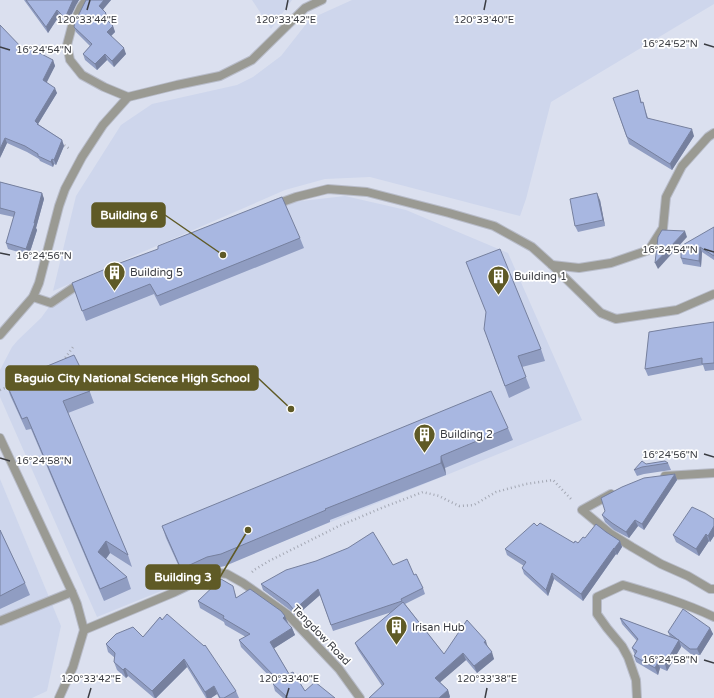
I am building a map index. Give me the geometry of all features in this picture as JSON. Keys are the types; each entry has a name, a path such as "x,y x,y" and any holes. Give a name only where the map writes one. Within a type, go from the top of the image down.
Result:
{"street":[{"path":"86,0 81,7 70,32 67,45 70,60 82,75 104,87 128,97"},
{"path":"0,335 33,297 39,283 59,206 65,189 82,157 103,124 128,97 220,76 252,60 304,8 322,0"},
{"path":"552,265 580,268 587,267 611,263 649,250 663,228 666,197 682,166 708,137 714,133"},
{"path":"267,208 296,197 328,189 367,192 494,226 532,247 601,313 616,319 677,310 714,294"},
{"path":"33,297 51,303 73,288 87,282"},
{"path":"0,438 72,592 84,630 73,667 59,698"},
{"path":"659,477 714,473"},
{"path":"617,491 582,510 611,534 632,547 661,564 714,590"},
{"name":"Tengdow Road","path":"84,630 175,592 213,574 227,574 243,583 287,614 339,669 360,698"},
{"path":"637,698 636,680 628,657 622,646 597,614 597,597 623,585 684,604 714,617"},
{"path":"0,621 72,592"}],"path":[{"path":"56,139 82,157"},
{"path":"61,365 72,347"},
{"path":"0,390 14,384"},
{"path":"249,577 254,570 269,561 339,526 424,492 439,496 458,506 474,505 496,492 526,484 553,480 582,510"}],"shaded area":[{"path":"252,0 292,0 271,29"},
{"path":"352,0 714,0 714,4 551,102 526,199 520,216 370,177 325,179 285,190 53,291 76,196 121,125 152,104 237,85 253,77 281,56 310,19"},
{"path":"345,196 406,210 508,253 582,420 97,617 0,397 0,370 12,347 41,318 49,307 74,291 284,203"},
{"path":"0,479 61,626 47,691 32,698 0,698"}],"building":[{"path":"26,0 73,0 65,18 57,10 46,27"},
{"path":"86,0 104,0 99,6 106,13 103,16 113,26 107,32 124,48 112,61 105,54 95,64 83,54 92,44 74,27"},
{"path":"0,25 24,50 26,46 53,60 43,80 55,88 35,121 37,124 62,140 54,160 52,159 51,162 38,156 38,154 25,146 5,138 0,149"},
{"path":"638,90 647,118 692,129 670,164 627,137 613,98"},
{"path":"0,182 42,193 35,223 26,249 6,243 15,212 0,208"},
{"path":"597,193 603,220 575,226 570,199"},
{"path":"282,197 300,238 157,296 150,284 82,311 72,283 158,249 158,246"},
{"path":"714,227 714,256 700,247 699,261 681,258 681,246"},
{"path":"662,230 685,231 655,263 658,237"},
{"name":"Building 1","path":"500,249 541,349 518,356 526,377 505,386 484,329 486,312 466,262"},
{"path":"714,322 714,363 702,364 702,358 645,369 649,332"},
{"path":"74,355 90,391 63,401 128,555 106,541 98,552 127,577 100,589 27,417 22,419 6,383"},
{"path":"491,391 508,428 441,456 441,463 325,509 326,510 221,554 207,557 181,569 162,526"},
{"path":"642,461 646,464 665,461 668,463 642,467 634,470"},
{"path":"675,474 642,524 635,520 626,532 602,515 605,511 601,498 644,478"},
{"path":"692,507 714,519 714,526 708,536 706,534 696,549 673,535"},
{"path":"534,523 537,526 540,523 574,543 575,541 578,543 583,537 585,538 596,524 620,541 581,594 552,573 546,590 522,568 526,562 505,549"},
{"path":"0,530 25,583 0,596"},
{"path":"373,532 393,565 407,559 414,575 416,574 423,588 401,599 402,601 331,625 318,589 294,610 288,603 261,584 286,570 316,561 348,548"},
{"path":"221,579 233,586 236,598 250,589 281,611 285,616 283,618 292,628 270,642 289,674 293,672 305,691 315,682 335,698 288,698 273,684 278,680 239,640 250,634 223,618 224,616 198,601"},
{"path":"403,602 444,654 467,620 486,641 484,642 492,652 474,666 463,653 435,678 448,690 439,698 369,698 384,684 355,643"},
{"path":"683,609 710,628 697,649 690,649 668,632"},
{"path":"167,614 204,646 205,645 236,691 224,698 220,698 214,686 205,692 184,659 152,691 125,668 123,670 114,662 115,653 106,644 116,634 133,627 143,637 160,617 162,620"},
{"path":"620,618 679,640 665,664 658,662 655,668 634,656 637,651 632,648 638,639"}],"place":[{"name":"Building 6","path":"223,255"},
{"name":"Building 5","path":"114,292"},
{"name":"Building 1","path":"499,296"},
{"name":"Baguio City National Science High School","path":"291,409"},
{"name":"Building 2","path":"424,454"},
{"name":"Building 3","path":"248,530"},
{"name":"Irisan Hub","path":"396,646"}]}
